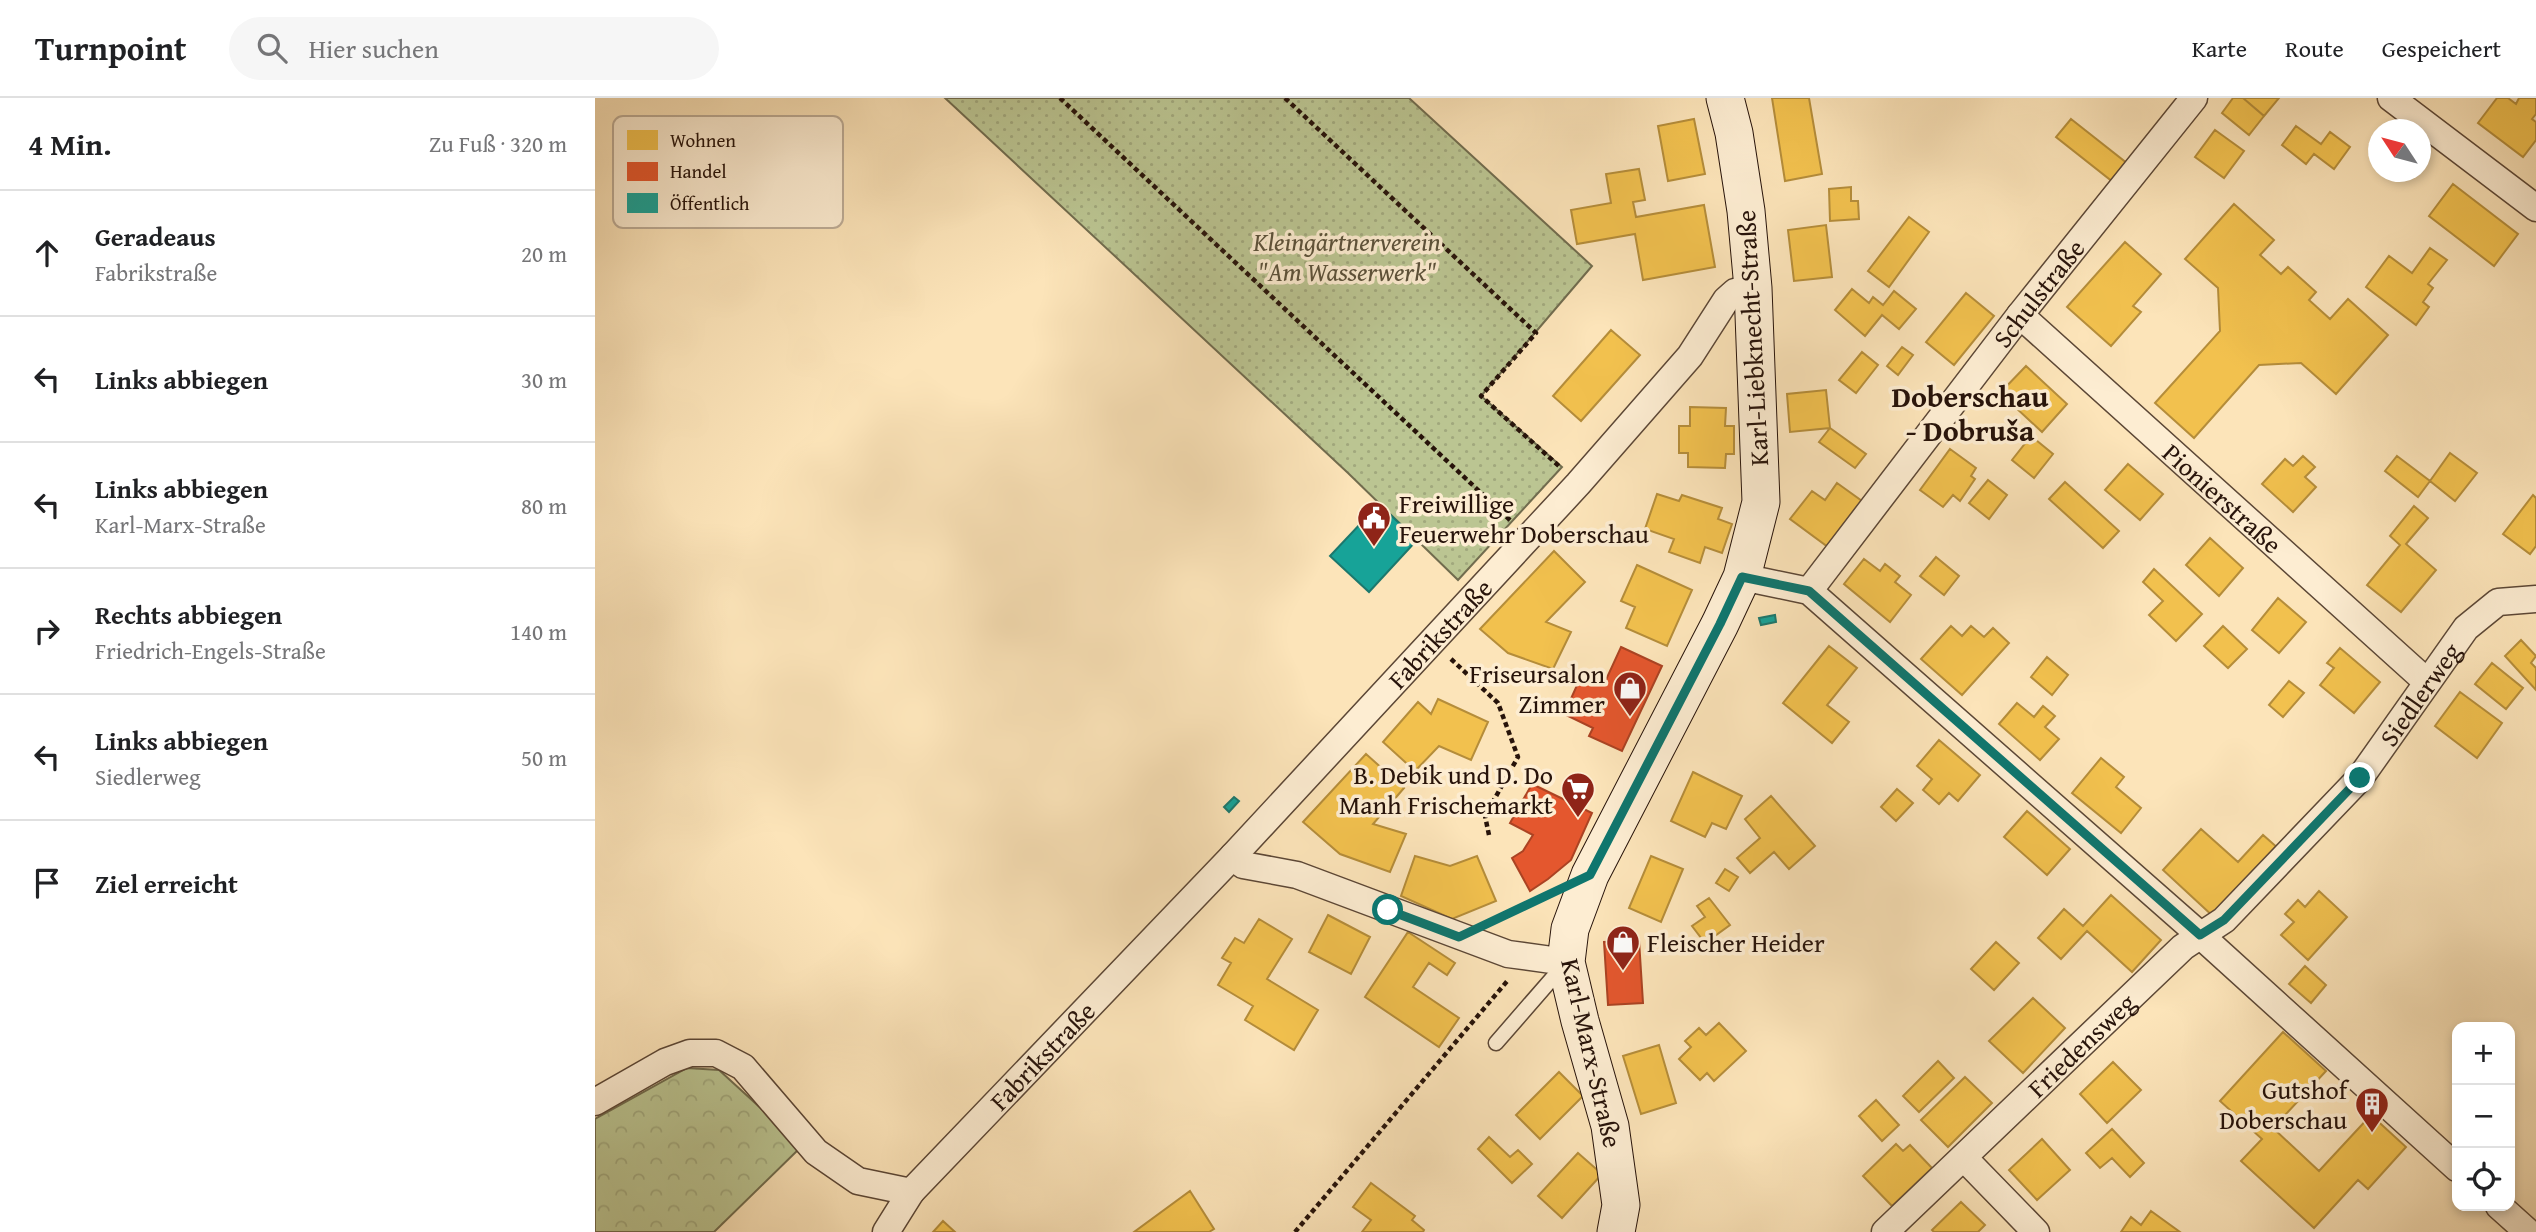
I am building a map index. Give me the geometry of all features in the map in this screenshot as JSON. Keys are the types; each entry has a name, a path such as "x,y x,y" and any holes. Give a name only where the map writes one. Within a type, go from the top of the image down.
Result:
{"street":[{"name":"Karl-Liebknecht-Straße","path":"1725,98 1734,132 1746,211 1753,288 1761,502 1742,577"},
{"name":"Schulstraße","path":"1809,591 2020,315 2194,98"},
{"path":"2391,98 2536,208"},
{"name":"Fabrikstraße","path":"886,1232 911,1192 1233,856 1578,484 1690,356 1727,300 1735,292 1753,288"},
{"name":"Pionierstraße","path":"2020,315 2426,681"},
{"path":"1742,577 1809,591 2200,935 2452,1163"},
{"name":"Karl-Marx-Straße","path":"1616,1232 1621,1205 1610,1126 1566,962 1570,929 1590,875 1742,577"},
{"name":"Siedlerweg","path":"2200,935 2224,920 2360,778 2466,628 2498,602 2536,599"},
{"path":"1233,856 1243,865 1297,875 1459,937 1527,958 1566,962"},
{"name":"Friedensweg","path":"1885,1232 2183,947 2200,935"},
{"path":"595,1102 665,1062 690,1053 716,1053 743,1067 816,1152 858,1181 911,1192"},
{"path":"1964,1158 2036,1232"},
{"path":"2505,1211 2528,1232"}],"lane":[{"path":"1496,1043 1566,962"}],"path":[{"path":"1060,98 1528,538"},
{"path":"1285,98 1536,333 1481,396 1578,484"},
{"path":"1432,641 1498,703 1518,757 1485,816 1489,835"},
{"path":"1459,937 1590,875"},
{"path":"1294,1232 1527,958"}],"green space":[{"name":"Kleingärtnerverein \"Am Wasserwerk\"","path":"945,98 1409,98 1592,266 1481,396 1562,467 1458,580 1348,473"},
{"path":"687,1068 719,1070 802,1146 714,1232 595,1232 595,1119"}],"building: Wohnen":[{"path":"1772,98 1809,98 1822,174 1785,181"},
{"path":"2233,98 2243,98 2264,116 2249,135 2222,113"},
{"path":"2243,98 2279,98 2264,116"},
{"path":"2497,98 2508,98 2516,104 2519,98 2536,98 2536,114 2532,119 2536,122 2536,140 2523,157 2478,123"},
{"path":"1694,119 1705,174 1668,181 1658,126"},
{"path":"2071,119 2128,164 2113,182 2056,137"},
{"path":"2296,126 2321,144 2330,132 2350,147 2334,169 2314,154 2306,164 2282,145"},
{"path":"2215,130 2244,151 2224,178 2195,157"},
{"path":"1639,169 1645,200 1633,202 1636,217 1704,205 1715,267 1643,280 1635,234 1577,244 1571,210 1611,203 1606,174"},
{"path":"2453,184 2518,234 2494,266 2429,216"},
{"path":"1851,187 1851,201 1858,201 1859,219 1830,221 1829,189"},
{"path":"2234,204 2274,240 2260,255 2281,274 2288,267 2316,292 2309,300 2330,319 2348,299 2388,335 2336,394 2301,363 2259,365 2194,438 2155,403 2220,331 2218,288 2185,259"},
{"path":"1909,217 1929,232 1889,287 1868,271"},
{"path":"1826,225 1832,277 1794,281 1788,230"},
{"path":"2125,242 2161,274 2133,306 2141,312 2111,346 2067,307"},
{"path":"2430,248 2447,260 2428,284 2433,288 2423,302 2429,307 2416,325 2366,287 2389,256 2412,273"},
{"path":"1852,289 1869,303 1873,297 1883,305 1894,291 1916,309 1899,329 1882,315 1865,336 1835,310"},
{"path":"1966,293 1994,316 1954,365 1926,342"},
{"path":"1611,330 1640,355 1581,421 1553,396"},
{"path":"1902,347 1913,355 1898,375 1887,366"},
{"path":"1862,352 1878,365 1856,393 1839,380"},
{"path":"2026,366 2067,404 2042,432 2000,393"},
{"path":"1826,390 1830,428 1790,432 1787,394"},
{"path":"1690,407 1726,408 1725,426 1734,426 1734,454 1726,454 1725,468 1688,467 1688,453 1679,453 1679,426 1690,426"},
{"path":"1830,428 1866,454 1855,468 1819,442"},
{"path":"2031,436 2053,454 2034,478 2012,460"},
{"path":"1950,449 1976,468 1971,476 1975,479 1960,501 1953,495 1943,507 1920,490"},
{"path":"2450,453 2477,473 2455,501 2430,481"},
{"path":"2303,456 2315,467 2305,477 2316,487 2293,512 2262,484 2285,459 2293,466"},
{"path":"2397,456 2430,481 2418,497 2385,471"},
{"path":"2128,464 2163,494 2140,520 2105,490"},
{"path":"1988,480 2007,495 1989,519 1969,503"},
{"path":"2065,482 2119,531 2103,548 2049,499"},
{"path":"1837,483 1862,501 1828,547 1790,519 1812,491 1825,500"},
{"path":"1657,494 1679,501 1682,495 1722,508 1718,519 1732,524 1722,553 1705,547 1700,563 1669,552 1674,539 1645,529"},
{"path":"2533,495 2536,498 2536,546 2530,554 2503,534"},
{"path":"2414,506 2428,518 2406,544 2436,570 2401,612 2367,585 2400,545 2390,536"},
{"path":"2210,538 2243,568 2219,596 2186,565"},
{"path":"1554,551 1585,582 1546,622 1571,632 1553,669 1508,653 1480,629"},
{"path":"1936,557 1959,576 1944,595 1920,576"},
{"path":"1864,559 1880,571 1885,564 1900,576 1895,582 1911,595 1890,622 1844,584"},
{"path":"1637,565 1692,590 1667,646 1626,628 1635,607 1621,601"},
{"path":"2154,569 2202,614 2176,641 2149,615 2163,601 2143,582"},
{"path":"2278,598 2306,622 2279,653 2252,630"},
{"path":"1951,626 1962,636 1971,626 1984,637 1993,628 2009,643 1962,695 1921,659"},
{"path":"2223,626 2247,649 2228,668 2204,646"},
{"path":"2521,640 2536,656 2531,663 2536,668 2536,690 2505,656"},
{"path":"1829,646 1857,668 1827,705 1849,722 1832,743 1783,703"},
{"path":"2340,648 2380,682 2354,713 2320,685 2334,668 2327,663"},
{"path":"2047,657 2068,675 2052,695 2031,677"},
{"path":"2492,663 2523,688 2506,709 2475,684"},
{"path":"2289,681 2304,693 2283,717 2269,705"},
{"path":"2460,692 2502,723 2477,758 2435,726"},
{"path":"1438,699 1488,722 1471,760 1439,746 1415,771 1383,742 1418,702 1431,714"},
{"path":"2017,703 2034,717 2043,706 2055,716 2045,727 2059,739 2040,760 1999,724"},
{"path":"1939,740 1980,775 1958,801 1949,793 1939,804 1923,790 1932,779 1917,766"},
{"path":"1366,754 1404,788 1373,824 1406,834 1390,872 1340,854 1303,822"},
{"path":"2101,758 2124,777 2116,787 2141,808 2121,833 2072,793"},
{"path":"1693,772 1742,796 1726,829 1712,823 1705,837 1671,821"},
{"path":"1897,789 1913,803 1896,821 1881,807"},
{"path":"1771,796 1815,846 1789,869 1774,852 1750,873 1737,858 1760,838 1745,819"},
{"path":"2027,811 2070,849 2047,875 2004,837"},
{"path":"2201,829 2238,862 2263,835 2279,849 2215,918 2163,870"},
{"path":"1415,856 1450,866 1477,856 1496,901 1452,919 1401,896"},
{"path":"1651,856 1683,869 1661,922 1629,908"},
{"path":"1725,869 1738,877 1729,891 1716,883"},
{"path":"2319,891 2347,917 2308,960 2281,935 2294,922 2285,914 2298,900 2305,907"},
{"path":"2111,895 2161,940 2132,972 2087,931 2061,959 2038,938 2064,909 2083,926"},
{"path":"1709,898 1730,925 1705,943 1692,926 1705,917 1697,906"},
{"path":"1328,915 1370,937 1351,974 1309,952"},
{"path":"1259,919 1292,939 1267,979 1318,1010 1294,1050 1245,1020 1253,1006 1218,985 1231,963 1222,958 1235,938 1244,943"},
{"path":"1408,932 1455,963 1447,975 1429,963 1413,987 1459,1018 1439,1047 1365,997"},
{"path":"1996,942 2019,963 1994,990 1971,969"},
{"path":"2305,966 2326,985 2311,1003 2289,984"},
{"path":"2033,998 2065,1028 2023,1073 1989,1041"},
{"path":"1719,1023 1746,1051 1714,1081 1707,1073 1700,1080 1679,1059 1691,1047 1685,1041 1699,1028 1706,1035"},
{"name":"Gutshof Doberschau","path":"2283,1032 2326,1071 2273,1128 2319,1171 2371,1115 2406,1147 2368,1189 2358,1180 2314,1228 2241,1161 2262,1139 2220,1101"},
{"path":"1659,1045 1676,1103 1641,1114 1623,1056"},
{"path":"1938,1061 1954,1078 1919,1112 1903,1096"},
{"path":"2113,1062 2141,1090 2107,1123 2080,1094"},
{"path":"1559,1072 1583,1096 1540,1139 1516,1115"},
{"path":"1965,1077 1992,1103 1948,1147 1921,1120"},
{"path":"1876,1100 1899,1125 1882,1141 1859,1116"},
{"path":"2112,1129 2144,1163 2130,1177 2112,1158 2100,1168 2086,1153"},
{"path":"1489,1137 1510,1157 1518,1150 1532,1164 1512,1183 1478,1149"},
{"path":"2042,1139 2070,1170 2037,1200 2009,1170"},
{"path":"1896,1144 1903,1151 1910,1145 1932,1168 1892,1206 1863,1176"},
{"path":"1578,1153 1602,1174 1562,1218 1538,1196"},
{"path":"1371,1183 1415,1216 1412,1220 1423,1232 1362,1232 1371,1220 1353,1207"},
{"path":"1190,1191 1214,1229 1209,1232 1134,1232"},
{"path":"1961,1202 1985,1225 1978,1232 1934,1232 1932,1230"},
{"path":"2151,1211 2180,1232 2121,1232 2131,1217 2141,1225"},
{"path":"943,1221 955,1232 933,1232"}],"building: Handel":[{"path":"1621,647 1662,666 1622,751 1589,736 1593,728 1564,714 1583,672 1605,682"},
{"path":"1532,784 1592,813 1571,860 1530,891 1512,858 1523,851 1533,835 1510,823"},
{"name":"Fleischer Heider","path":"1639,940 1643,1003 1608,1005 1604,942"}],"building: Öffentlich":[{"name":"Freiwillige Feuerwehr Doberschau","path":"1379,504 1417,540 1369,592 1330,556"},
{"path":"1775,615 1776,622 1761,625 1759,618"},
{"path":"1234,797 1239,801 1229,812 1224,807"}],"place":[{"name":"Freiwillige Feuerwehr Doberschau","path":"1374,548"},
{"name":"Friseursalon Zimmer","path":"1630,718"},
{"name":"B. Debik und D. Do Manh Frischemarkt","path":"1578,819"},
{"name":"Fleischer Heider","path":"1623,972"},
{"name":"Gutshof Doberschau","path":"2372,1134"}],"district":[{"name":"Doberschau - Dobruša","path":"1970,413"}],"route":[{"path":"1388,910 1459,937 1590,875 1742,577 1809,591 2200,935 2224,920 2360,778"}]}
